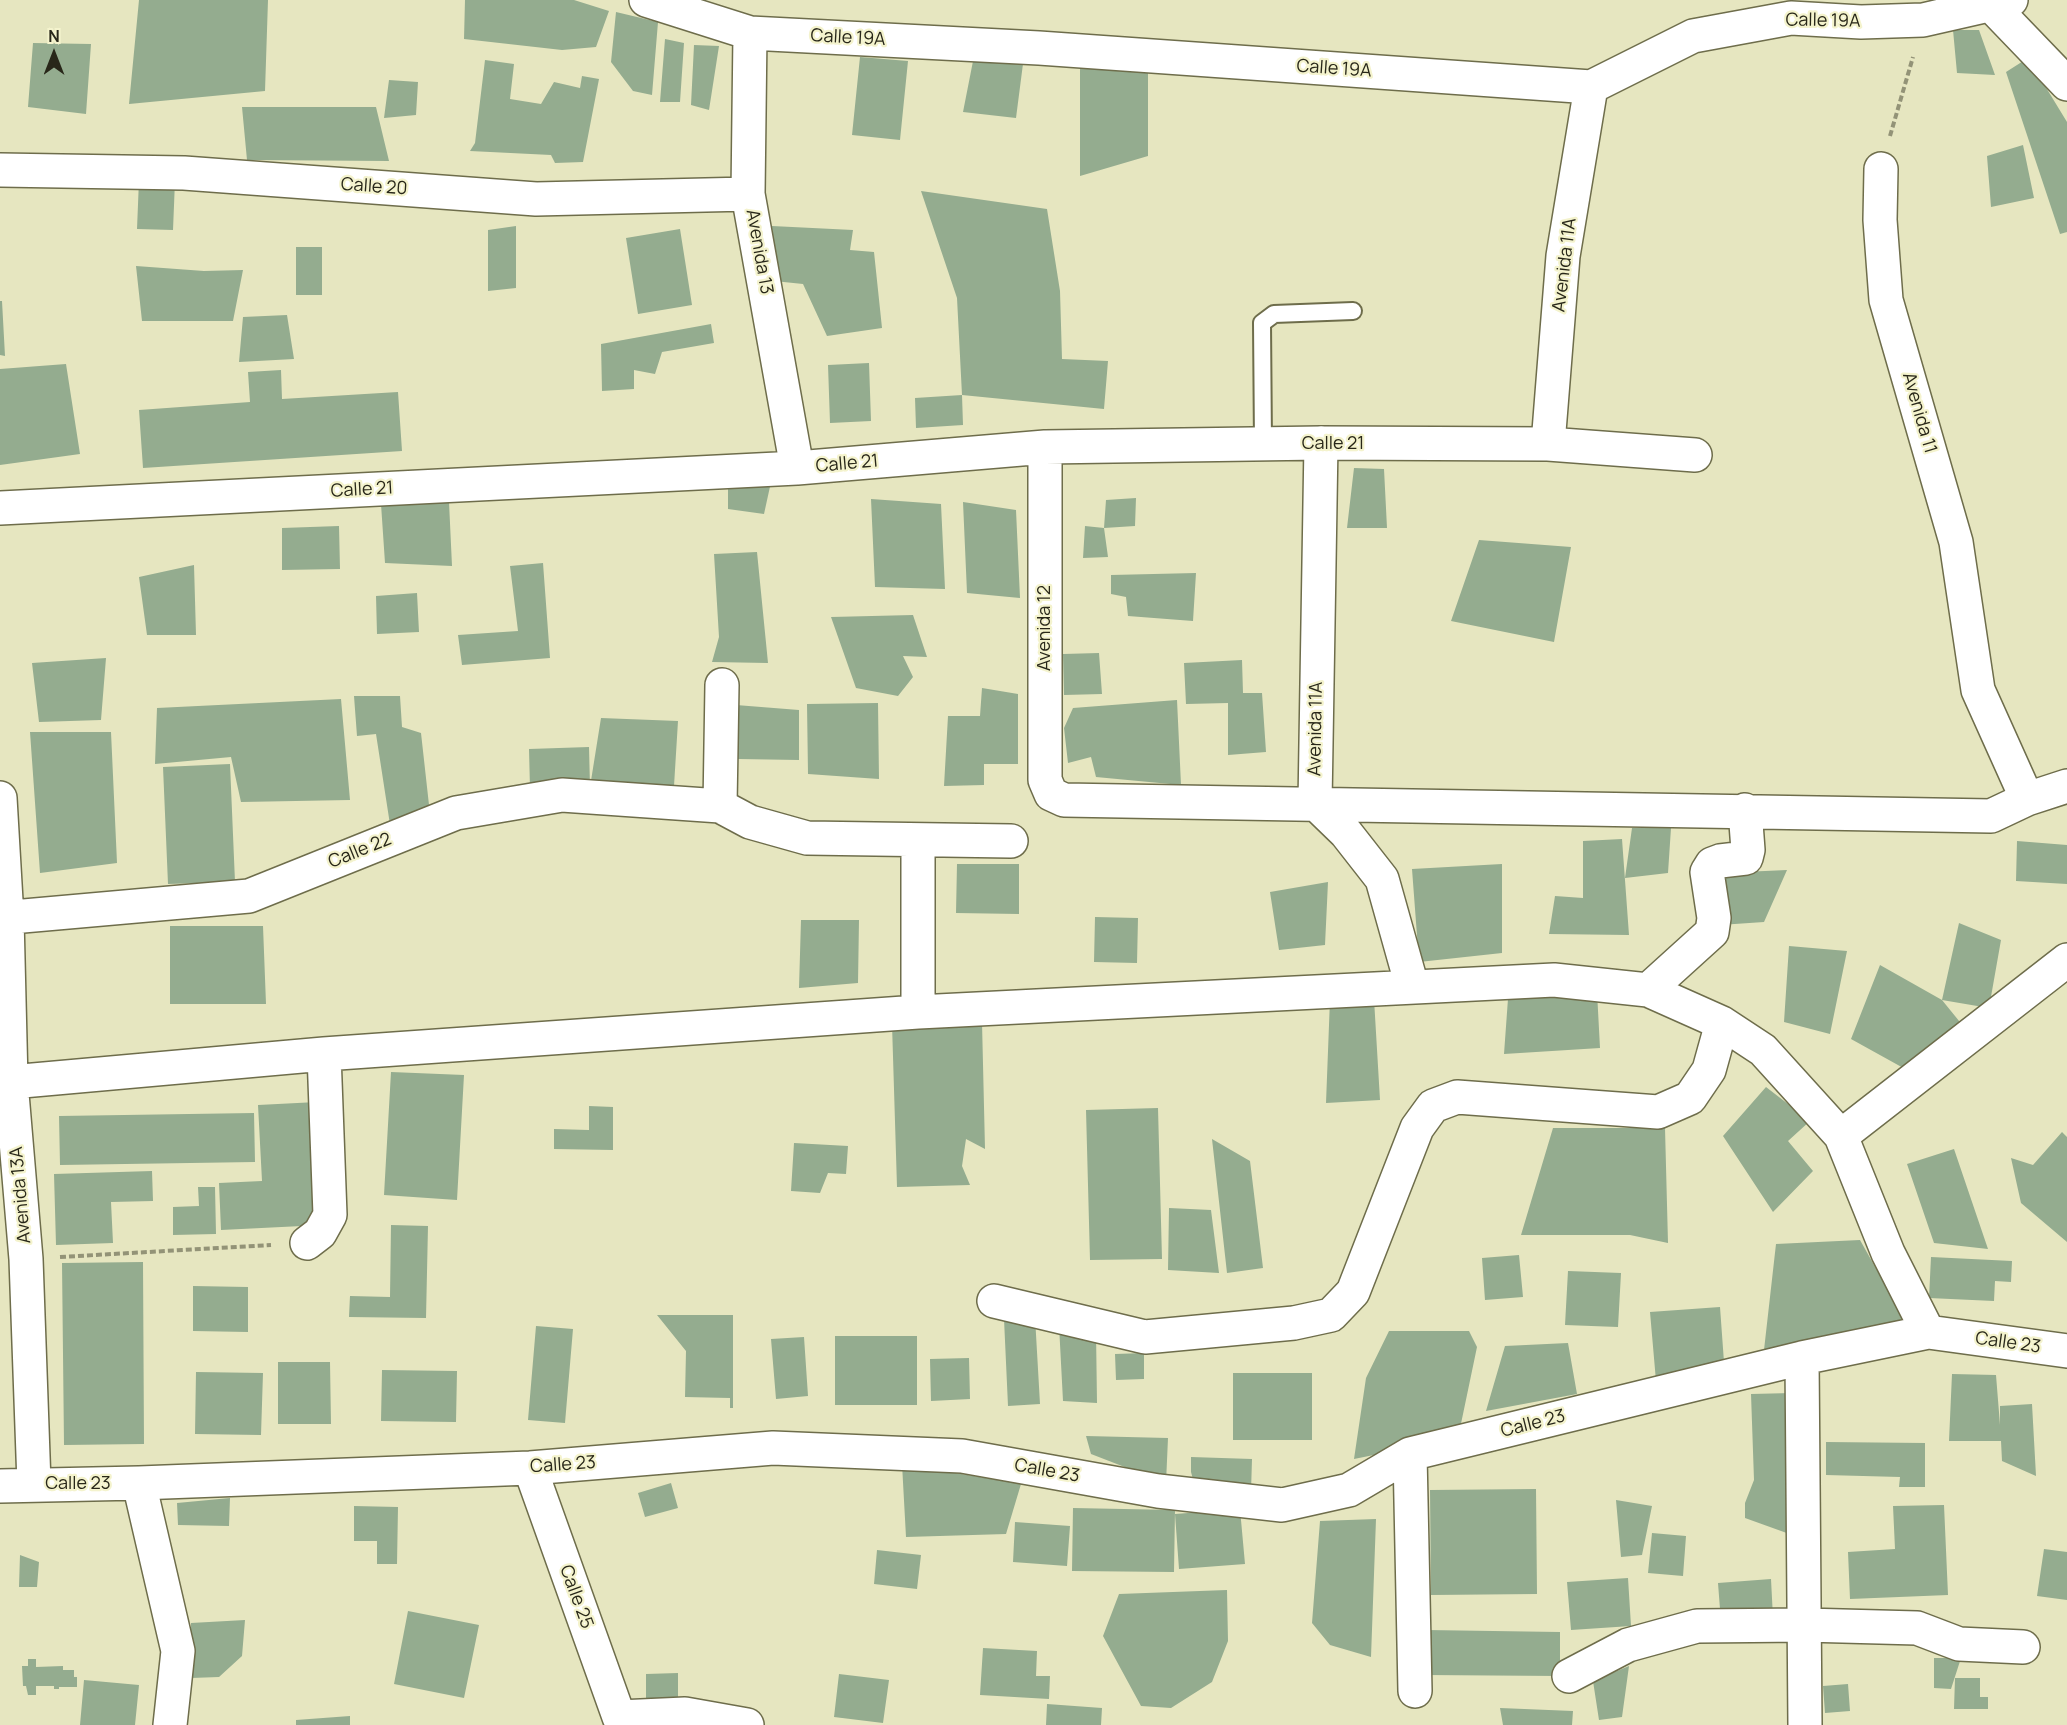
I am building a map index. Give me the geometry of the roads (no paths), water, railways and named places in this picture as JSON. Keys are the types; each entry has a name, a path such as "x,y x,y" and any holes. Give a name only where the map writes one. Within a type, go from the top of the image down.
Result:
{"street":[{"name":"Calle 19A","path":"646,0 750,33 1039,48 1591,87 1692,36 1791,18 1861,22 1923,20 2001,2"},
{"path":"2001,2 2067,84"},
{"name":"Avenida 13","path":"750,33 748,194 797,468"},
{"name":"Avenida 11A","path":"1548,444 1563,256 1591,87"},
{"name":"Avenida 11","path":"1881,169 1880,220 1886,300 1956,542 1978,690 2028,799"},
{"name":"Calle 20","path":"0,170 184,173 536,199 748,194"},
{"name":"Avenida 11A","path":"1321,443 1315,803 1346,833 1382,879 1412,986"},
{"name":"Calle 21","path":"0,508 797,468 1045,447 1321,443 1548,444 1695,455"},
{"name":"Avenida 12","path":"1045,447 1045,780 1051,794 1064,800 1315,803"},
{"path":"722,685 720,806 750,822 807,838 1011,841"},
{"path":"1315,803 1991,816 2028,799 2067,786"},
{"name":"Calle 22","path":"4,918 249,896 456,813 562,795 720,806"},
{"name":"Avenida 13A","path":"0,798 11,1082 26,1260 34,1484"},
{"path":"1648,990 1712,932 1714,918 1707,872 1712,864 1720,861 1746,858 1748,850 1745,810"},
{"path":"918,840 918,1012"},
{"path":"1841,1136 2067,960"},
{"path":"11,1082 324,1054 918,1012 1554,980 1648,990 1722,1023 1763,1050 1841,1136 1888,1253 1928,1332"},
{"path":"994,1301 1145,1337 1294,1323 1331,1315 1353,1292 1417,1128 1433,1106 1457,1097 1658,1112 1690,1098 1709,1070 1722,1023"},
{"path":"307,1243 320,1233 330,1215 324,1054"},
{"name":"Calle 23","path":"0,1486 139,1484 530,1468 773,1448 962,1456 1158,1491 1282,1505 1349,1490 1410,1454 1802,1358 1928,1332 2067,1351"},
{"path":"1802,1358 1805,1725"},
{"path":"1410,1454 1415,1691"},
{"name":"Calle 25","path":"530,1468 622,1721"},
{"path":"139,1484 178,1651 170,1725"},
{"path":"1569,1676 1628,1645 1697,1626 1805,1625 1917,1628 1959,1644 2022,1647"},
{"path":"622,1721 685,1714 747,1725"}],"lane":[{"path":"1263,444 1262,323 1274,314 1353,311"}]}
